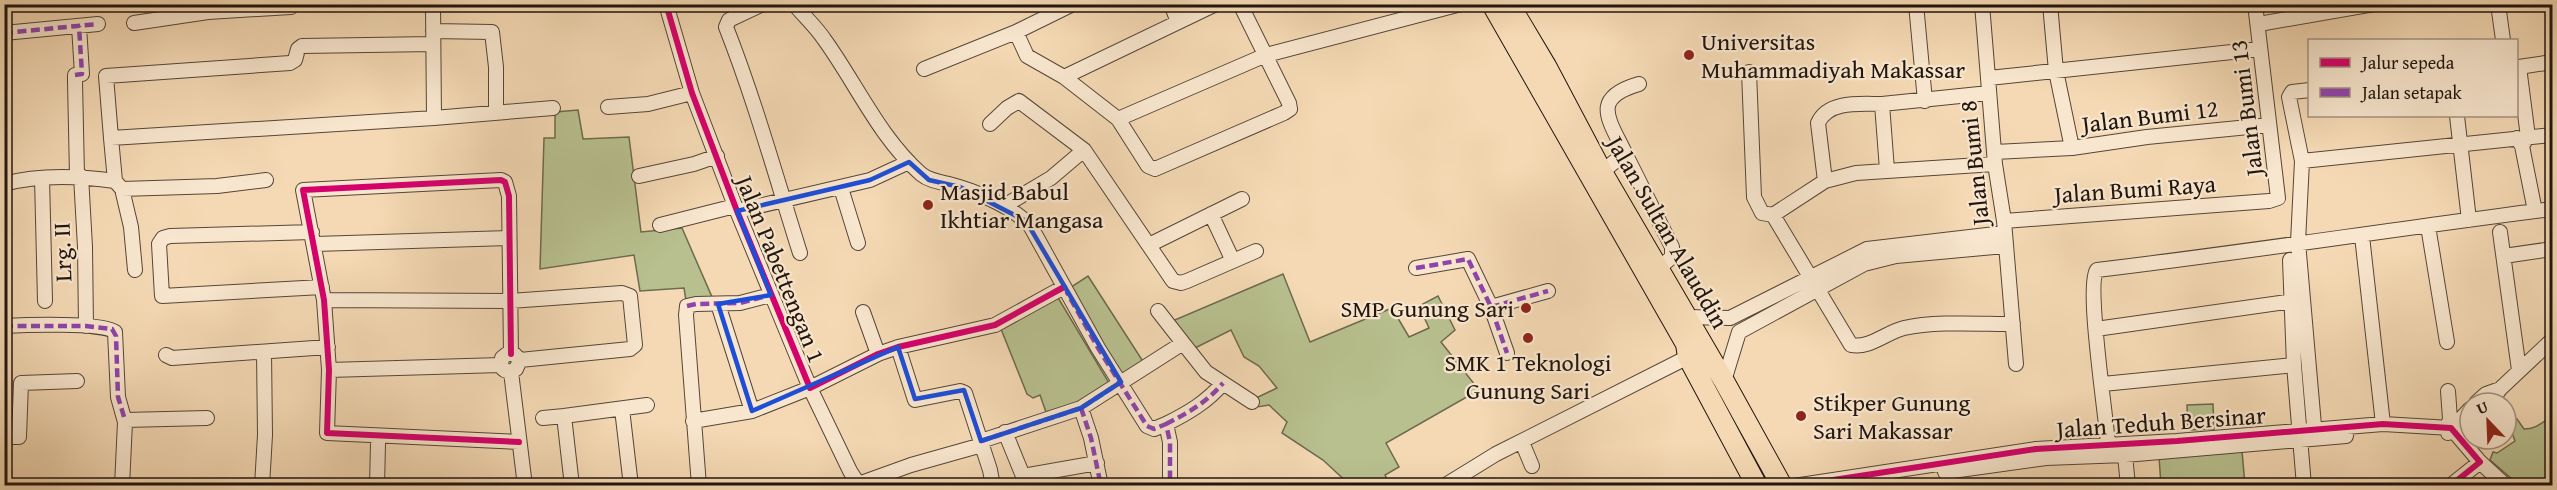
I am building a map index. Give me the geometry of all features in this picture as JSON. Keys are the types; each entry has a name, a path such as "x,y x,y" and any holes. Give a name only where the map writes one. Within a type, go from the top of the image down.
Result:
{"highway":[{"name":"Jalan Sultan Alauddin","path":"1492,4 1539,70 1602,172 1724,381 1782,486"},
{"name":"Jalan Sultan Alauddin","path":"1509,4 1539,70 1641,268 1686,344 1688,357 1757,486"}],"street":[{"path":"433,4 434,118"},
{"name":"Jalan Pabettengan 1","path":"666,4 692,93 736,209 810,388 878,354 898,347 995,325 1064,287"},
{"path":"763,4 729,20 726,27 758,116 800,253"},
{"path":"794,4 824,38 892,142 909,162 929,180 960,187 1004,206 1022,217 1031,227 1098,348 1149,428 1154,429 1193,410 1223,383"},
{"path":"924,69 1016,32 1073,4"},
{"path":"1171,4 1178,22"},
{"path":"1064,77 1216,4"},
{"path":"1016,32 1027,56 1064,77 1118,119 1152,169 1290,109 1240,4"},
{"path":"1118,119 1266,55 1461,4"},
{"path":"1916,4 1925,100"},
{"name":"Jalan Bumi 8","path":"1982,4 2016,364"},
{"path":"1749,72 1754,197 1762,213 1773,215 1825,182 1856,172 2072,148 2056,71 2050,4"},
{"name":"Jalan Bumi 13","path":"2255,4 2278,194 2278,198 2270,201"},
{"path":"2259,24 2374,4"},
{"path":"2498,4 2503,39"},
{"path":"134,23 167,11 208,12 291,7"},
{"path":"4,33 98,24"},
{"name":"Lrg. II","path":"79,26 82,74 75,75 75,81 79,176 86,248 86,326"},
{"path":"135,270 131,227 118,185 105,76 290,63 302,46 492,32 496,67 496,112"},
{"path":"1989,78 2260,49"},
{"path":"2535,211 2522,140 2519,67 2553,62"},
{"path":"1640,84 1619,90 1608,106 1607,115 1672,247 1672,257 1659,268"},
{"path":"2308,90 2292,92 2289,98 2302,161 2294,243 2292,301 2294,365 2308,434"},
{"path":"608,107 655,103 692,93"},
{"path":"1825,182 1818,123 1820,118 1832,108 1989,93"},
{"path":"990,124 1007,108 1019,101 1084,150 1166,273 1178,283 1256,250"},
{"path":"1882,104 1887,170"},
{"path":"111,138 434,118 553,108"},
{"path":"2457,117 2469,220"},
{"name":"Jalan Bumi 12","path":"2072,148 2146,137 2269,124"},
{"path":"2302,161 2553,135"},
{"path":"1004,206 1051,178 1084,150"},
{"path":"1602,172 1625,153"},
{"path":"639,176 694,164 717,156"},
{"path":"660,225 841,188 883,176 909,162"},
{"path":"4,184 42,178 79,176 118,185 217,186 266,180"},
{"path":"42,178 45,301"},
{"path":"519,442 327,433 329,370 323,294 303,189 501,180 507,185 511,363 525,486"},
{"path":"841,188 858,243"},
{"path":"1149,245 1242,199"},
{"name":"Jalan Bumi Raya","path":"1738,332 1867,249 2270,201"},
{"path":"2109,451 2096,329 2093,279 2097,270 2553,209"},
{"path":"1211,214 1233,261"},
{"path":"1773,215 1847,342 1863,346 1894,331 1915,326 2013,324"},
{"path":"2428,226 2447,342"},
{"path":"2500,232 2519,370"},
{"path":"329,370 511,363 626,350 636,343 631,298 622,293 510,301 323,294 162,296 159,244 163,238 170,236 509,238"},
{"path":"2362,236 2383,424"},
{"path":"2294,243 2308,434 2304,486"},
{"path":"2504,256 2553,249"},
{"path":"1416,268 1468,259 1491,307 1507,353"},
{"name":"Jalan Bumi Raya","path":"1687,317 1730,318 1813,282"},
{"path":"1491,307 1548,291"},
{"path":"699,486 687,306 740,303 771,295"},
{"path":"2096,329 2292,301"},
{"path":"718,304 752,411"},
{"path":"1158,311 1201,367 1252,402"},
{"path":"863,312 878,354"},
{"path":"1724,381 1738,332 1730,318"},
{"path":"4,326 86,326 112,329 115,332 118,397 124,420 122,486"},
{"path":"2494,391 2500,389 2553,340"},
{"path":"693,421 752,411 810,388 850,471 857,482 867,483 911,465 981,443 1005,432 1081,408 1183,343"},
{"path":"166,355 172,358 328,347"},
{"path":"898,347 915,399 963,392 993,486"},
{"path":"262,486 265,435 264,352"},
{"path":"1444,486 1522,442 1688,357"},
{"path":"2103,384 2294,365"},
{"path":"4,437 19,436 21,383 77,381"},
{"path":"2448,391 2452,433 2506,486"},
{"path":"543,418 647,405"},
{"path":"1081,408 1091,438 1101,486"},
{"path":"622,409 631,486"},
{"path":"564,416 572,486"},
{"path":"124,420 207,418"},
{"path":"1166,424 1170,442 1170,486"},
{"name":"Jalan Teduh Bersinar","path":"2109,451 2125,455 2383,424 2452,433"},
{"path":"2452,433 2458,425"},
{"path":"2452,433 2458,429"},
{"path":"1005,432 1023,476 1096,463"},
{"name":"Jalan Teduh Bersinar","path":"1794,486 1878,476 2037,449 2109,451 2308,434 2452,433"},
{"path":"1522,442 1532,466"},
{"path":"377,486 378,443"},
{"path":"2125,455 2128,486"},
{"path":"2450,486 2480,462"},
{"name":"Jalan Teduh Bersinar","path":"1852,486 1878,476"}],"highlighted area":[{"path":"909,162 929,180 960,187 1026,221 1121,382 1081,408 981,441 964,390 915,399 898,347 752,411 718,304 771,295 737,211 870,180"}],"green space":[{"path":"578,110 583,139 629,137 641,232 682,228 712,297 686,301 684,288 640,291 634,255 540,269 544,138 555,138 555,112"},
{"path":"1283,274 1310,342 1392,308 1409,337 1429,328 1419,306 1438,296 1455,330 1441,342 1479,390 1386,443 1399,467 1385,475 1390,485 1350,485 1323,460 1282,433 1287,422 1269,405 1257,407 1256,398 1277,388 1259,366 1244,357 1231,330 1191,350 1170,322"},
{"path":"1088,276 1144,363 1115,378 1062,293"},
{"path":"1057,296 1109,383 1081,403 1046,412 1040,395 1033,398 1027,394 1001,329"},
{"path":"2213,404 2214,429 2188,430 2187,405"},
{"path":"2552,416 2552,485 2519,485 2490,460 2493,452 2518,451 2518,420 2524,429 2539,425"},
{"path":"2242,451 2245,485 2161,485 2159,457"}],"marked path":[{"path":"4,33 98,24"},
{"path":"75,75 82,74 79,26"},
{"path":"1416,268 1468,259 1491,307 1507,353"},
{"path":"1064,287 1098,348 1147,426 1154,429 1166,424 1170,442 1170,486"},
{"path":"1491,307 1548,291"},
{"path":"687,306 740,303 771,295 770,292"},
{"path":"4,326 86,326 112,329 116,336 118,397 125,420"},
{"path":"981,441 1081,408 1121,382"},
{"path":"1166,424 1197,406 1223,383"},
{"path":"1081,408 1091,438 1101,486"}],"cycle path":[{"path":"666,4 692,93 737,211 810,388 878,354 898,347 995,325 1064,287"},
{"path":"511,354 509,196 505,182 501,180 303,190 324,300 329,370 327,433 519,442"},
{"path":"1794,486 2036,449 2177,441 2383,424 2451,428 2480,462 2450,486"}],"place":[{"name":"Universitas Muhammadiyah Makassar","path":"1689,55"},
{"name":"Masjid Babul Ikhtiar Mangasa","path":"928,205"},
{"name":"SMP Gunung Sari","path":"1526,308"},
{"name":"SMK 1 Teknologi Gunung Sari","path":"1528,338"},
{"name":"Stikper Gunung Sari Makassar","path":"1801,416"}]}
